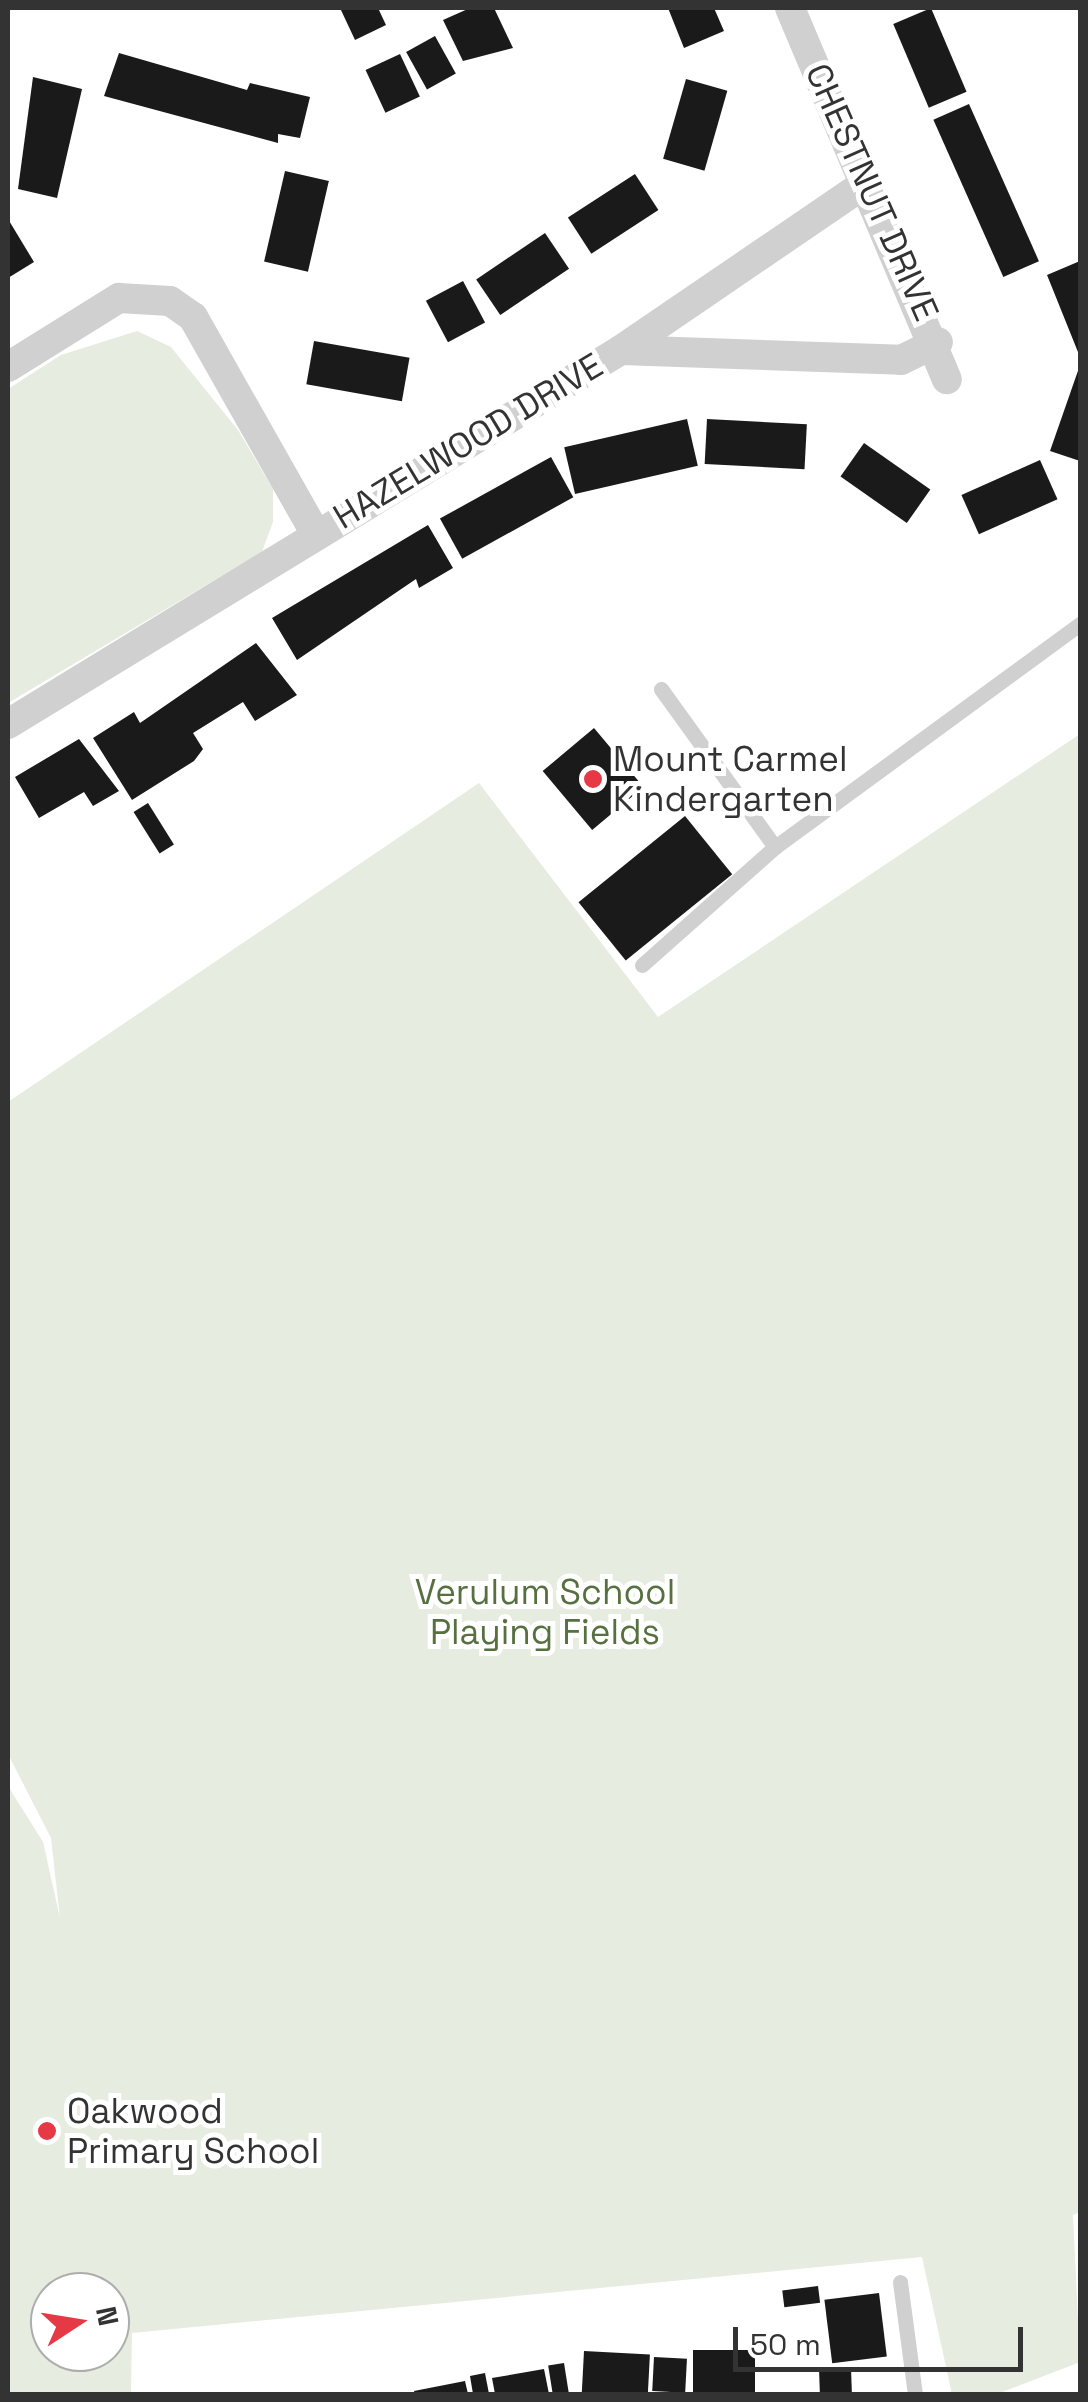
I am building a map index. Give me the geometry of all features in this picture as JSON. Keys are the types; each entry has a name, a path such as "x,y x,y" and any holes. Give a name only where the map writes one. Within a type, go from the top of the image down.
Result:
{"street":[{"name":"CHESTNUT DRIVE","path":"790,8 938,342 947,379"},
{"name":"HAZELWOOD DRIVE","path":"8,724 314,531 621,350 866,184"},
{"name":"HAZELWOOD DRIVE","path":"8,367 119,298 170,302 194,316 314,531"},
{"name":"HAZELWOOD DRIVE","path":"621,350 901,360 938,342"}],"lane":[{"path":"642,965 775,847 1080,624"},
{"path":"662,689 775,847"},
{"path":"900,2282 915,2394"}],"green space":[{"path":"137,331 171,347 238,430 273,489 273,522 262,552 8,703 8,389 61,355"},
{"name":"Verulum School Playing Fields","path":"1080,734 1080,2212 1073,2215 1080,2362 997,2394 952,2394 922,2257 132,2333 131,2394 8,2394 8,1786 43,1842 60,1918 51,1838 8,1754 8,1102 479,783 658,1017"}],"building":[{"path":"340,8 378,8 386,25 355,40"},
{"path":"470,8 494,8 513,48 463,61 443,20"},
{"path":"668,8 714,8 724,31 684,48"},
{"path":"931,8 967,92 929,108 893,24"},
{"path":"435,36 456,74 427,90 406,52"},
{"path":"119,53 247,90 250,83 310,97 300,138 278,134 278,143 104,96"},
{"path":"400,54 420,97 385,113 366,70"},
{"path":"33,77 82,89 57,198 18,189"},
{"path":"686,79 727,91 704,171 663,159"},
{"path":"969,104 1039,261 1003,277 933,120"},
{"path":"285,171 329,181 308,272 264,262"},
{"path":"635,174 658,210 591,254 568,218"},
{"path":"8,219 34,262 8,278"},
{"path":"545,233 569,269 500,315 476,279"},
{"path":"1080,261 1080,357 1047,275"},
{"path":"463,281 485,322 448,342 426,301"},
{"path":"314,341 410,358 402,401 306,384"},
{"path":"1080,365 1080,461 1050,451"},
{"path":"687,419 698,466 575,494 564,447"},
{"path":"707,419 807,424 805,469 705,464"},
{"path":"864,443 930,489 907,523 840,477"},
{"path":"551,457 573,497 462,559 440,519"},
{"path":"1040,460 1057,499 979,534 961,495"},
{"path":"428,525 453,568 419,588 416,579 297,660 272,618"},
{"path":"256,643 297,695 255,721 243,702 193,733 203,749 194,761 132,800 93,738 134,712 140,723"},
{"name":"Mount Carmel Kindergarten","path":"594,728 643,787 592,830 543,771"},
{"path":"79,739 119,791 93,806 84,792 39,818 15,777"},
{"path":"148,803 174,845 160,854 134,812"},
{"path":"685,816 732,874 626,961 579,902"},
{"path":"818,2286 820,2303 784,2307 782,2290"},
{"path":"879,2293 887,2357 832,2363 824,2300"},
{"path":"693,2350 755,2350 755,2394 693,2394"},
{"path":"584,2351 650,2354 648,2394 582,2394"},
{"path":"654,2357 687,2359 685,2393 652,2391"},
{"path":"564,2363 569,2394 553,2394 548,2366"},
{"path":"851,2368 852,2394 820,2394 819,2369"},
{"path":"544,2369 549,2394 495,2394 492,2378"},
{"path":"485,2373 489,2394 473,2394 470,2376"},
{"path":"465,2381 468,2394 414,2391"}],"place":[{"name":"Mount Carmel Kindergarten","path":"593,779"},
{"name":"Oakwood Primary School","path":"47,2131"}]}
